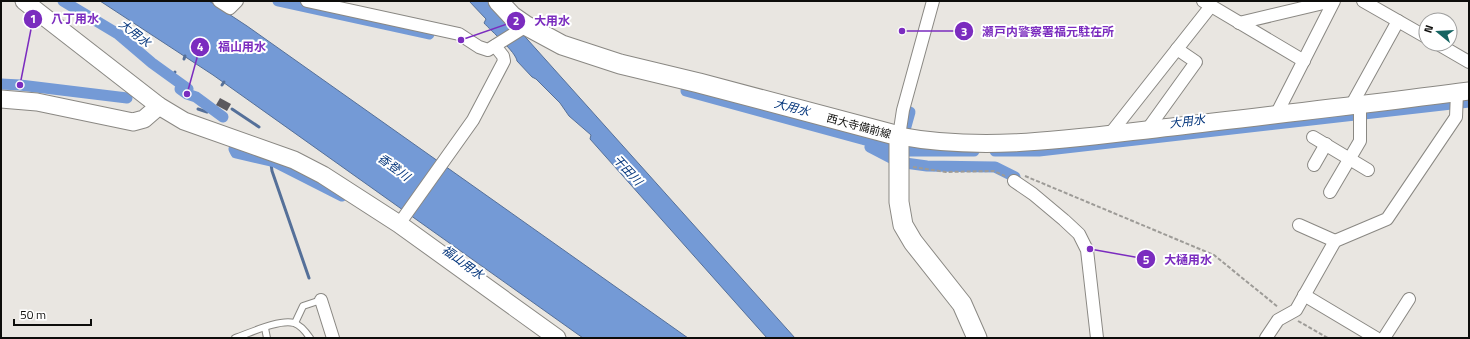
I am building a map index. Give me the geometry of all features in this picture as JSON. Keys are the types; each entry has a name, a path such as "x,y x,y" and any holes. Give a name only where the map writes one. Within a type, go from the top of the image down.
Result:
{"main road":[{"name":"西大寺備前線","path":"498,1 522,27 562,44 620,64 699,83 899,136 899,202 903,225 914,242 962,304 977,338"}],"street":[{"path":"24,1 159,106 190,123 294,160 323,175 401,221 557,338"},
{"path":"219,1 230,8 237,1"},
{"path":"307,1 459,34 479,47 488,50 522,27"},
{"path":"933,1 903,110 899,136 946,143 1022,143 1147,130 1276,114 1358,110 1460,98 1456,116 1387,219 1334,241 1296,310 1278,320 1266,338"},
{"path":"1239,23 1333,1"},
{"path":"1276,114 1333,1"},
{"path":"1363,1 1418,32"},
{"path":"1110,134 1178,49 1207,4 1304,61"},
{"path":"1330,192 1360,141 1358,110 1398,21"},
{"path":"401,221 473,120 504,61 497,45"},
{"path":"1147,130 1196,62 1178,49"},
{"path":"1452,52 1469,62"},
{"path":"1,99 37,102 132,122 144,119 159,106"},
{"path":"1314,136 1368,170"},
{"path":"1314,165 1326,144"},
{"path":"1014,181 1052,210 1079,234 1087,250 1097,338"},
{"path":"1299,225 1334,241"},
{"path":"1304,295 1376,338"},
{"path":"321,300 333,338"},
{"path":"1384,338 1409,300"}],"lane":[{"path":"295,323 303,306 321,300"},
{"path":"235,338 284,322 295,323 306,332 310,338"},
{"path":"264,328 268,338"}],"path":[{"path":"899,165 946,172 994,171 1014,181 1027,175 1214,255 1277,307 1284,310"},
{"path":"1293,318 1328,338"}],"water":[{"name":"香登川","path":"100,1 209,1 247,26 688,338 583,338 213,75"},
{"name":"干田川","path":"469,1 493,1 795,338 767,338 590,139 591,135 569,116 560,103 517,61 516,57 508,47 484,23 486,19"}],"building":[{"path":"220,98 231,104 227,111 216,105"}],"waterway":[{"name":"大用水","path":"63,1 118,34 152,63 188,89"},
{"name":"大用水","path":"278,1 429,34"},
{"name":"大用水","path":"172,77 175,72"},
{"path":"1,84 127,98"},
{"name":"福山用水","path":"180,89 187,94 196,97 223,117"},
{"name":"大用水","path":"686,91 891,147"},
{"name":"大用水","path":"995,151 1039,151 1469,102"},
{"path":"198,109 207,112 208,110"},
{"path":"232,109 259,127"},
{"path":"905,130 910,112"},
{"path":"870,147 895,160"},
{"name":"福山用水","path":"234,149 236,153 275,162 342,196"},
{"name":"大用水","path":"906,151 974,151"},
{"path":"270,157 272,171 309,278"},
{"path":"905,163 927,166 995,167 1015,177"}],"place":[{"name":"瀬戸内警察署福元駐在所","path":"902,31"},
{"name":"大用水","path":"461,40"},
{"name":"八丁用水","path":"20,85"},
{"name":"福山用水","path":"187,94"},
{"name":"大樋用水","path":"1090,249"}]}
